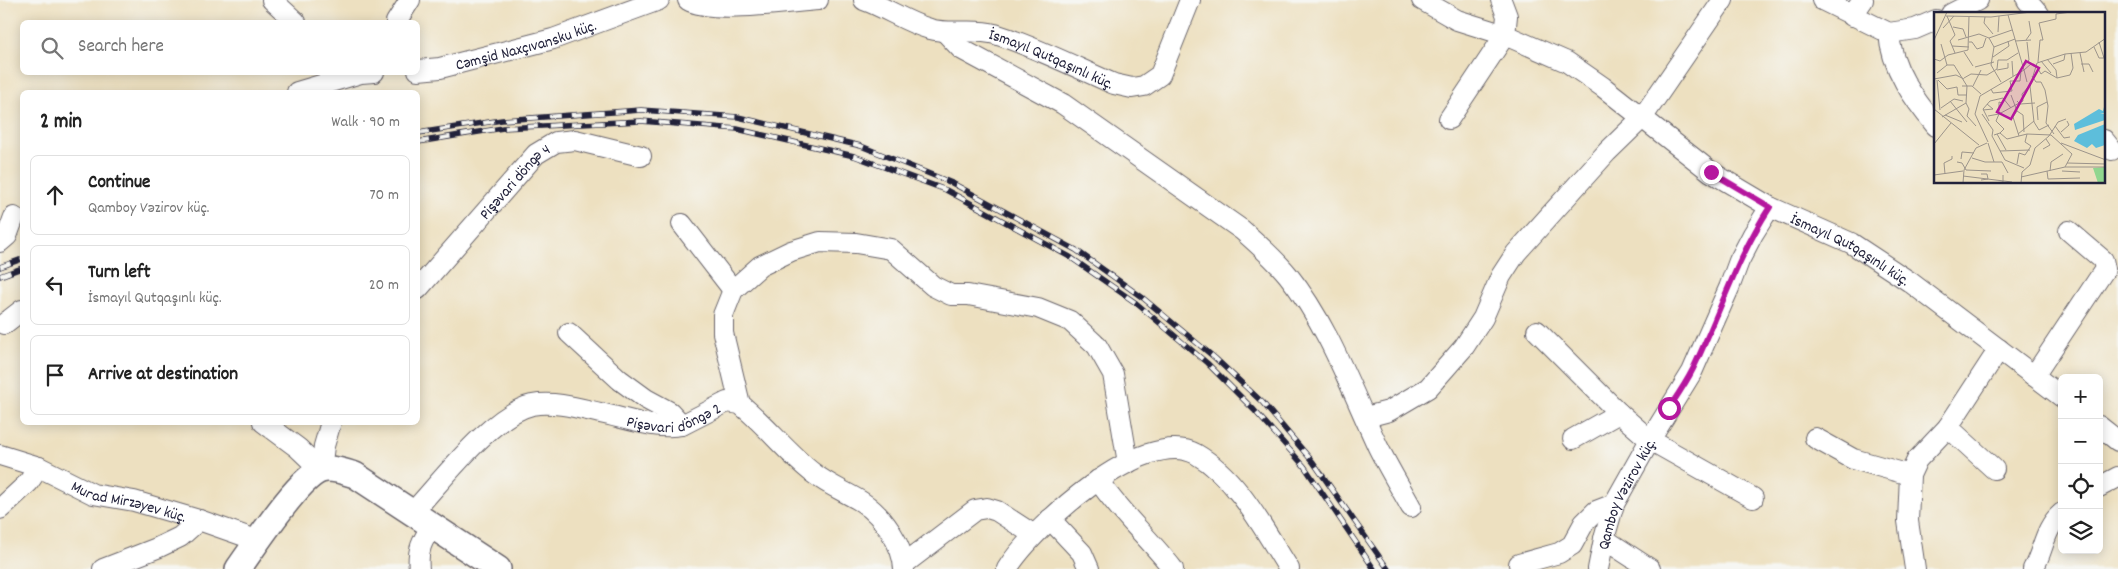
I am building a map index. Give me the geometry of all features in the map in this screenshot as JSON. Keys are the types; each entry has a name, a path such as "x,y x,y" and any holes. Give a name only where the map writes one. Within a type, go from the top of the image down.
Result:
{"street":[{"path":"272,0 294,20"},
{"path":"397,20 410,0"},
{"name":"Cəmşid Naxçıvansku küç.","path":"420,70 440,68 552,39 660,0"},
{"path":"688,0 695,4 720,6 818,0"},
{"name":"İsmayıl Qutqaşınlı küç.","path":"864,0 880,6 913,24 945,32 991,33 1015,41 1114,84 1132,88 1144,86 1160,75 1190,0"},
{"name":"İsmayıl Qutqaşınlı küç.","path":"1422,0 1457,20 1505,35 1567,62 1603,87 1711,172 1770,207 1851,244 1910,282 2058,394"},
{"path":"1449,119 1505,35 1507,16 1500,0"},
{"path":"1366,417 1389,411 1428,388 1464,347 1483,318 1501,276 1516,253 1606,152 1642,118 1723,0"},
{"path":"1822,0 1858,8 1889,33 1894,60 1915,101 1934,124"},
{"path":"1955,12 1978,0"},
{"path":"2027,0 2037,12"},
{"path":"1889,33 1915,29 1934,21"},
{"path":"945,32 961,49 1063,104 1242,230 1268,254 1288,276 1318,321 1366,417 1379,448 1411,507"},
{"path":"301,90 328,77 344,75"},
{"name":"Pişəvari döngə 4","path":"420,287 536,154 556,142 575,140 641,156"},
{"name":"Qamboy Vəzirov küç.","path":"1598,569 1614,504 1650,440 1692,372 1739,261 1752,234 1770,207"},
{"path":"0,242 7,236 12,214"},
{"path":"682,224 733,290"},
{"path":"2034,376 2105,269 2103,260 2069,231"},
{"path":"740,404 723,333 723,315 733,290 760,266 791,250 820,242 856,243 891,249 933,286 951,295 968,295 1038,308 1070,321 1097,346 1113,374 1128,463"},
{"path":"4,324 20,312"},
{"path":"1537,331 1619,413 1650,440 1753,498"},
{"path":"569,333 620,380 646,399 670,412 682,426"},
{"path":"1915,569 1908,520 1910,475 1917,460 1948,427 1999,349"},
{"name":"Pişəvari döngə 2","path":"420,569 418,554 422,519 489,430 509,413 533,405 561,404 658,426 682,426 727,402 740,404 813,473 863,503 878,516 891,533 904,567"},
{"path":"1573,439 1619,413"},
{"path":"267,425 298,448 320,470"},
{"path":"320,470 330,425"},
{"path":"1948,427 1994,469"},
{"path":"2103,429 2118,441"},
{"path":"1815,438 1853,459 1910,475"},
{"path":"1007,569 1034,535 1050,519 1070,500 1098,480 1128,463 1153,453 1174,450 1194,453 1214,467 1249,507 1289,569"},
{"name":"Murad Mirzəyev küç.","path":"0,456 39,467 92,494 134,501 199,520 259,541"},
{"path":"0,508 28,482 39,467"},
{"path":"238,569 292,495 306,480 320,470 336,470 355,476 498,569"},
{"path":"2103,485 2118,477"},
{"path":"1098,480 1120,510 1153,544 1173,569"},
{"path":"1519,564 1558,553 1572,545 1584,523 1596,511 1614,504"},
{"path":"904,567 975,510 987,508 998,511 1034,535"},
{"path":"2033,569 2047,533 2058,516"},
{"path":"1050,519 1082,553 1089,569"},
{"path":"103,569 180,537 199,520"},
{"path":"1604,539 1650,569"}],"railway":[{"path":"420,133 502,120 641,110 738,117 861,146 952,183 1076,250 1143,298 1215,358 1262,402 1313,462 1388,569"},
{"path":"420,142 503,128 641,121 737,129 854,156 946,190 1070,257 1136,303 1207,363 1254,410 1304,466 1374,569"},
{"path":"0,267 20,260"},
{"path":"0,276 20,269"}],"route":[{"path":"1669,408 1692,372 1739,261 1752,234 1770,207 1711,172"}]}
